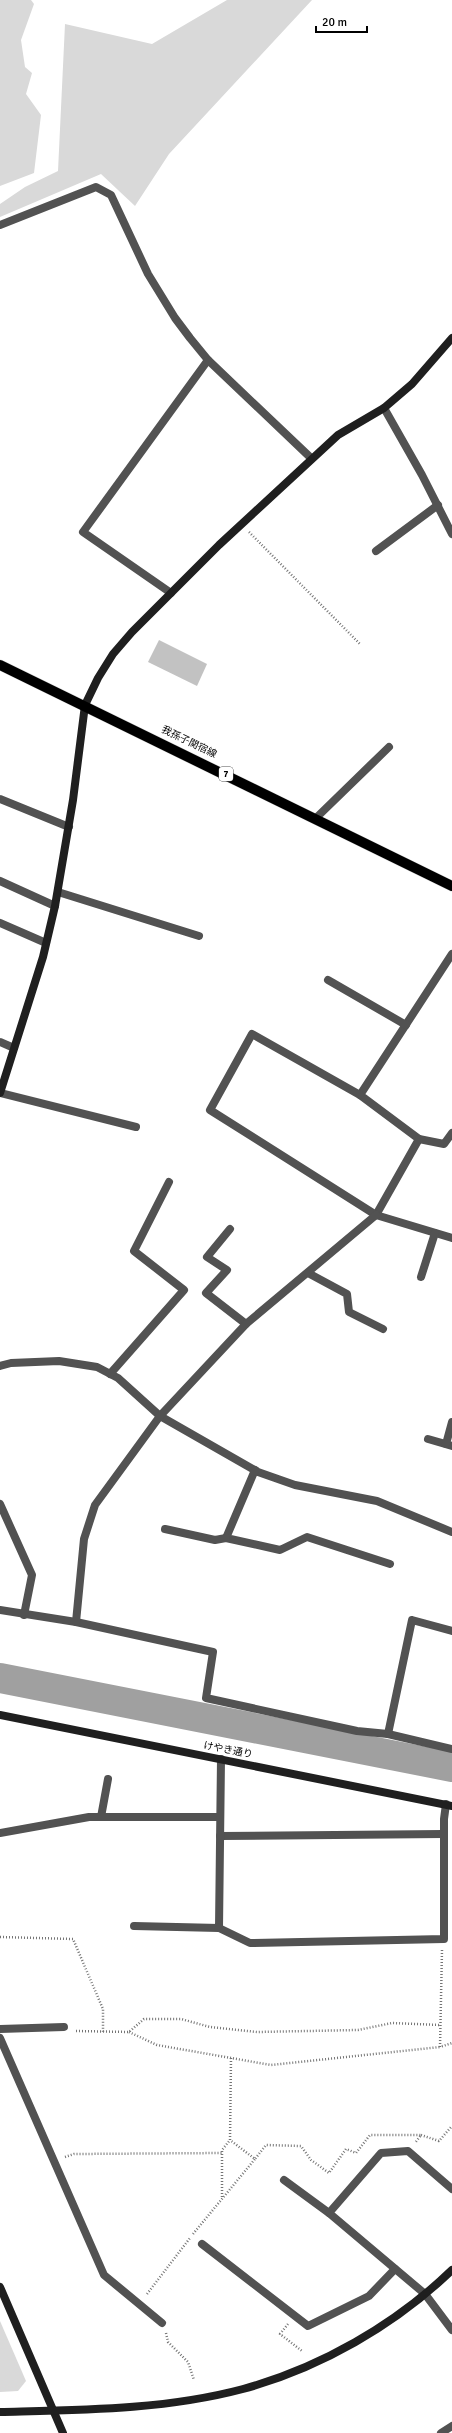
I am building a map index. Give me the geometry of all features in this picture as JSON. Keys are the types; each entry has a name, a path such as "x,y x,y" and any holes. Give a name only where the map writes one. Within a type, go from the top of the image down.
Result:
{"main road":[{"name":"我孫子関宿線","path":"0,665 85,705 452,886"}],"street":[{"path":"0,225 96,187 111,195 161,297 175,318 208,360 311,458"},
{"path":"136,1127 0,1093 46,943 55,906 69,827 85,705 113,654 172,593 311,458 338,435 384,408 412,384 452,338"},
{"path":"172,593 83,532 208,360"},
{"path":"384,408 438,505 452,534"},
{"path":"376,551 438,505"},
{"path":"316,818 389,747"},
{"path":"0,799 69,827"},
{"path":"0,881 55,906"},
{"path":"58,892 199,936"},
{"path":"0,923 46,943"},
{"path":"360,1095 452,954"},
{"path":"328,980 406,1025"},
{"path":"452,1133 444,1144 419,1139 360,1095 252,1034 210,1110 376,1215 452,1238"},
{"path":"0,1042 14,1048"},
{"path":"76,1622 84,1539 95,1505 160,1416 246,1324 376,1215 419,1139"},
{"path":"110,1374 184,1290 134,1251 169,1182"},
{"path":"230,1229 207,1257 227,1270 206,1293 246,1324"},
{"path":"421,1277 435,1233"},
{"path":"308,1272 347,1294 349,1312 383,1329"},
{"path":"0,1366 24,1362 59,1361 97,1367 118,1378 160,1416 255,1470 296,1486 377,1501 452,1532"},
{"path":"428,1439 449,1445 452,1422"},
{"path":"226,1538 255,1470"},
{"path":"0,1504 32,1575 24,1615"},
{"path":"165,1529 216,1540 226,1538 280,1550 307,1537 390,1564"},
{"path":"0,1610 76,1622 213,1652 206,1698 357,1731 388,1734 452,1748"},
{"path":"388,1734 412,1620 452,1631"},
{"name":"けやき通り","path":"0,1714 449,1805"},
{"path":"219,1928 221,1759"},
{"path":"101,1817 108,1779"},
{"path":"134,1926 219,1928 250,1943 444,1939 444,1834 449,1805"},
{"path":"0,1833 89,1817 220,1818"},
{"path":"220,1836 444,1834"},
{"path":"0,2029 64,2026"},
{"path":"0,2038 104,2275 140,2303 162,2324"},
{"path":"330,2213 381,2153 408,2151 452,2189"},
{"path":"284,2180 330,2213 425,2294 452,2330"},
{"path":"202,2244 308,2326 369,2296 395,2269"},
{"path":"0,2412 54,2411 158,2404 244,2389 325,2357 376,2330 425,2294 452,2270"},
{"path":"0,2287 63,2433"},
{"path":"441,2433 452,2426"}],"path":[{"path":"241,525 360,644"},
{"path":"0,1937 73,1938 103,2009 103,2032"},
{"path":"440,2047 444,1939"},
{"path":"129,2032 144,2020 174,2019 210,2026 257,2032 358,2030 392,2023 440,2025"},
{"path":"64,2026 73,2031 129,2032 157,2045 271,2065 440,2047 452,2043"},
{"path":"222,2198 222,2153 230,2140 231,2058"},
{"path":"140,2303 222,2198 266,2145 301,2146 312,2160 329,2173 346,2149 356,2153 370,2135 421,2136 439,2141 452,2126"},
{"path":"408,2151 421,2136"},
{"path":"230,2140 255,2159"},
{"path":"61,2158 74,2154 222,2153"},
{"path":"162,2324 168,2342 188,2362 194,2380"},
{"path":"292,2344 302,2351"}],"shaded area":[{"path":"0,0 31,0 34,4 21,40 25,67 32,73 26,94 41,115 34,173 0,186"},
{"path":"227,0 312,0 169,154 135,206 101,174 0,217 0,204 25,187 58,171 65,24 152,44"},
{"path":"0,2321 26,2381 18,2391 0,2392"}],"building":[{"path":"159,640 207,664 197,686 148,662"}],"waterway":[{"path":"0,1678 452,1767"}]}
